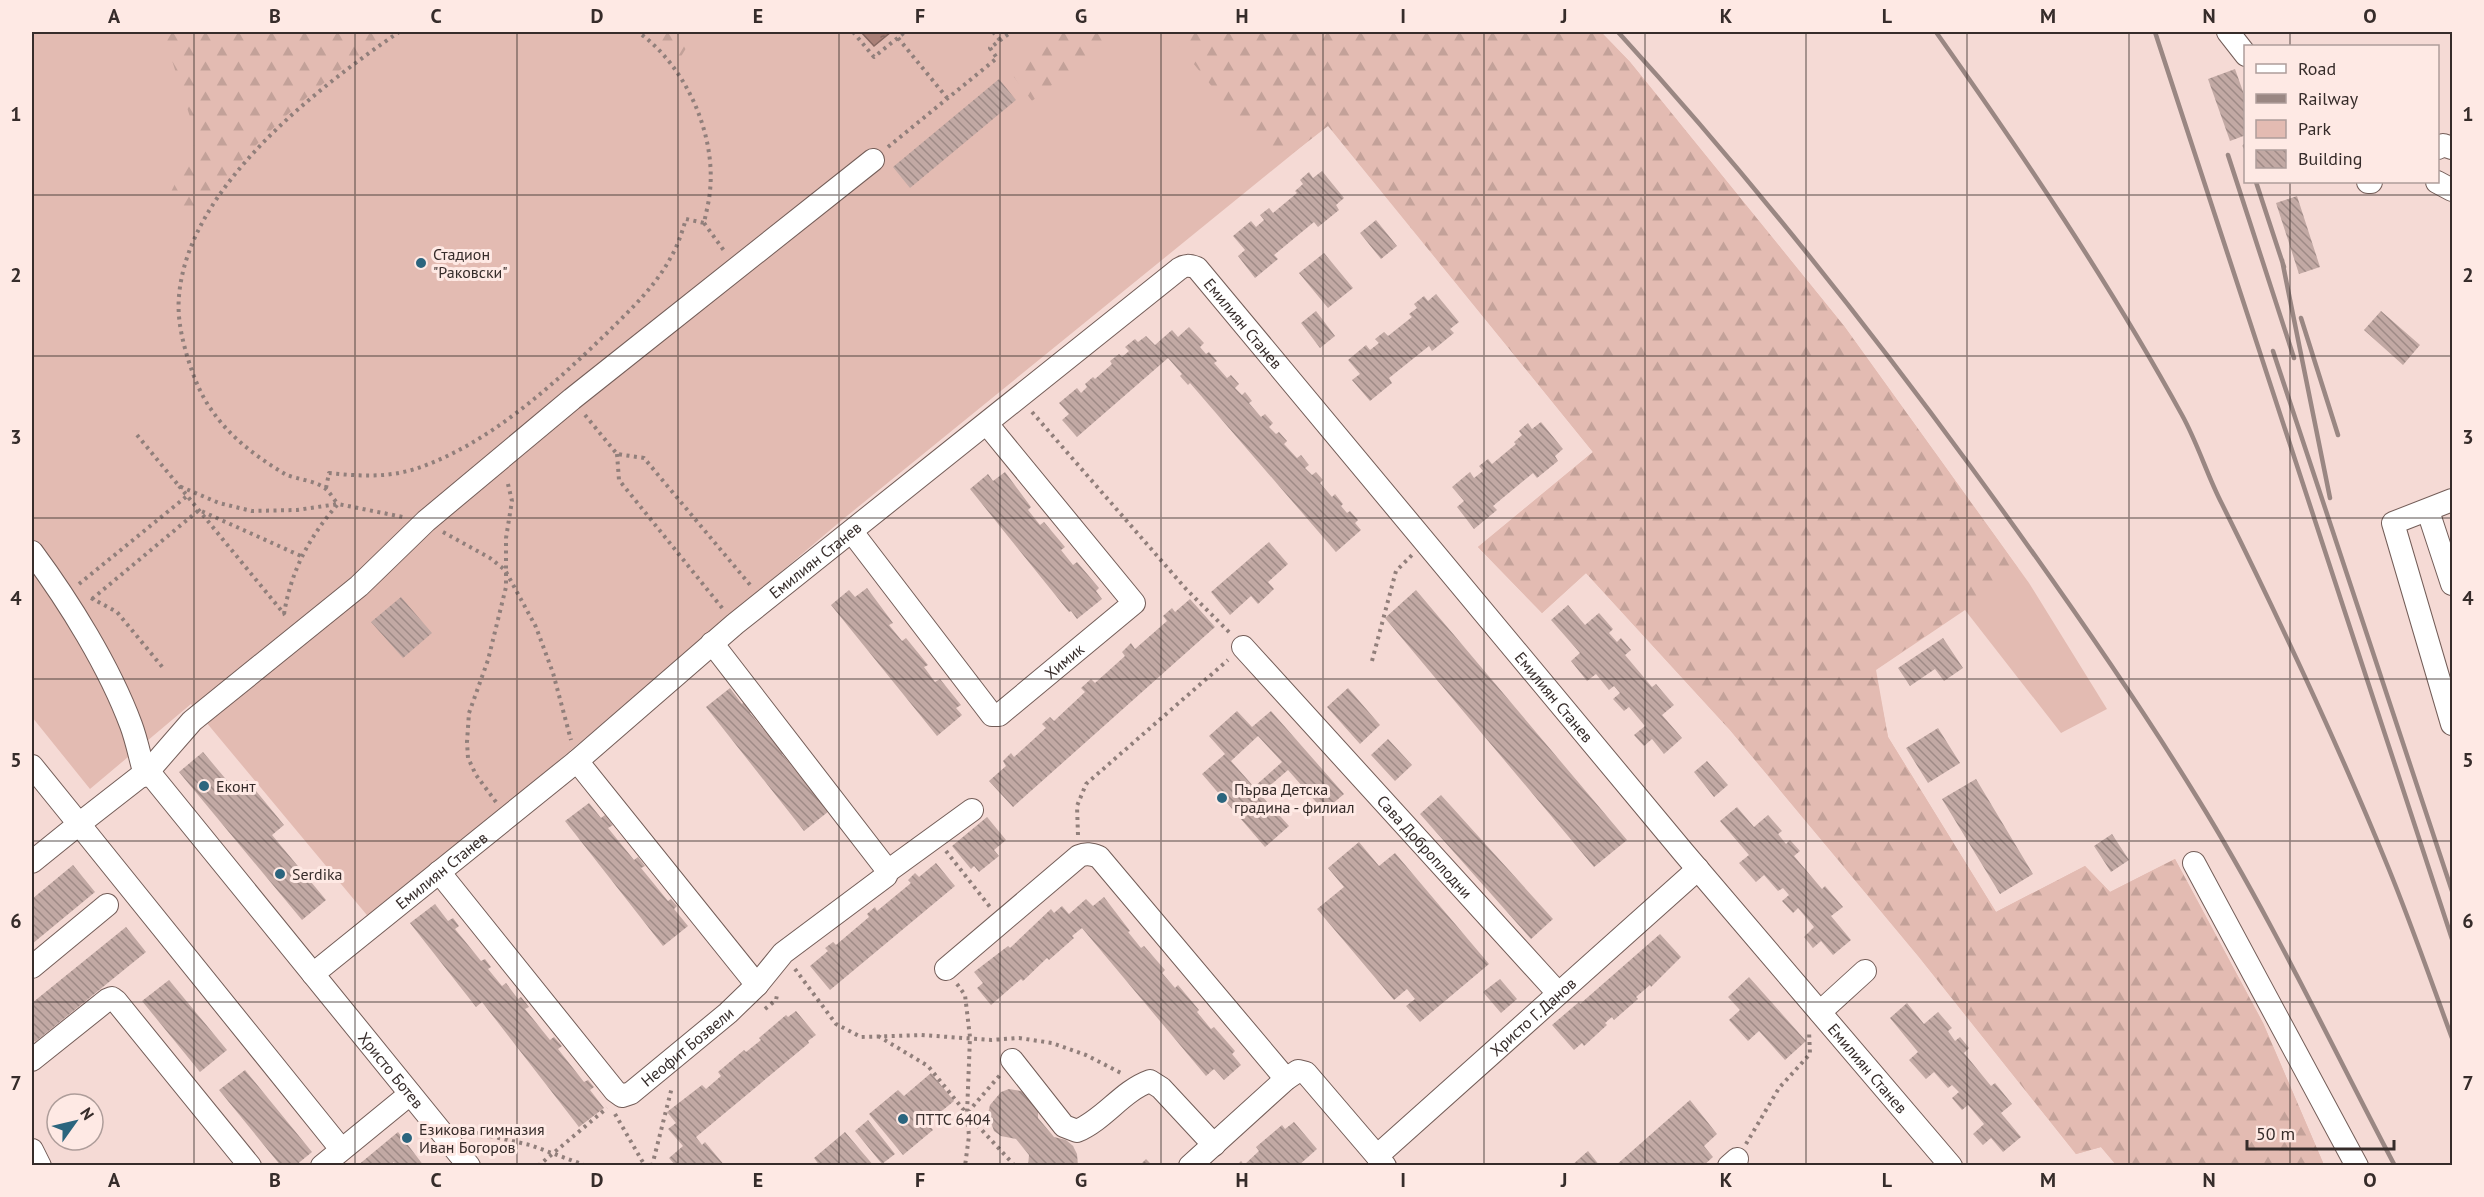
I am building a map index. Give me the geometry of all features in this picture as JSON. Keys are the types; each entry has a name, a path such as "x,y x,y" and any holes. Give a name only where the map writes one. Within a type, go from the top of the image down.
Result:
{"street":[{"path":"2228,32 2244,52"},
{"path":"32,861 130,783 145,775 192,721 359,586 426,521 499,459 873,160"},
{"name":"Емилиян Станев","path":"314,974 577,761 735,624 1179,269 1191,266 1197,268 1698,869 1951,1166"},
{"name":"Химик","path":"852,532 992,715 999,716 1134,603 987,424"},
{"path":"2452,501 2393,523 2452,724"},
{"path":"2428,511 2452,584"},
{"path":"32,552 60,590 98,655 131,725 145,775"},
{"path":"712,643 888,871"},
{"name":"Сава Доброплодни","path":"1243,647 1558,993"},
{"path":"577,761 768,986"},
{"path":"32,766 341,1149"},
{"name":"Христо Ботев","path":"145,775 153,777 158,783 469,1166"},
{"name":"Неофит Бозвели","path":"439,872 607,1082 622,1096 631,1093 728,1013 768,986 783,953 886,876 888,871 972,810"},
{"path":"946,969 1085,853 1099,856 1286,1079"},
{"path":"2194,863 2357,1166"},
{"name":"Христо Г. Данов","path":"1381,1161 1558,993 1698,869"},
{"path":"32,968 107,905"},
{"path":"1814,1004 1865,971"},
{"path":"32,1060 112,998 250,1166"},
{"path":"1012,1060 1064,1126 1077,1131 1092,1124 1140,1084 1150,1080 1161,1088 1214,1145"},
{"path":"1190,1166 1286,1079 1298,1071 1306,1073 1381,1161"},
{"path":"322,1166 410,1094"},
{"path":"32,1150 40,1166"}],"path":[{"path":"284,614 288,593 301,556 324,520 338,504 326,488 286,475 241,444 213,413 195,381 180,329 179,297 185,264 208,212 226,185 250,156 298,110 355,62 399,32"},
{"path":"638,32 665,56 679,75 698,115 710,168 711,191 704,224"},
{"path":"853,32 874,57 905,32"},
{"path":"993,32 1000,40"},
{"path":"873,160 997,58 990,48 1011,32"},
{"path":"898,38 948,99"},
{"path":"326,488 329,473 361,477 387,475 442,459 501,423 597,343 652,286 670,259 680,239 686,219 704,224 737,267"},
{"path":"556,379 617,454 619,480 735,624"},
{"path":"1019,398 1186,589 1243,647 1086,784 1077,806 1077,832 1085,853"},
{"path":"617,454 644,458 764,601"},
{"path":"499,459 512,501 506,538 506,588 488,660 469,713 467,742 468,758 476,774 507,817"},
{"path":"178,486 301,634"},
{"path":"79,584 187,496"},
{"path":"199,510 301,556"},
{"path":"92,599 199,510"},
{"path":"1372,661 1396,571 1426,543"},
{"path":"72,575 92,599 117,612 164,669"},
{"path":"935,837 1001,922"},
{"path":"783,953 836,1024 861,1037 970,1037 991,1040 1019,1038 1052,1043 1086,1055 1140,1084"},
{"path":"946,969 965,995 970,1037 967,1114 969,1136 965,1166"},
{"path":"759,1014 776,1000 768,986"},
{"path":"1733,1162 1779,1088 1810,1054 1814,1004"},
{"path":"878,1036 928,1066 967,1114 1015,1166"},
{"path":"967,1114 1012,1060"},
{"path":"652,1166 673,1085"},
{"path":"538,1166 610,1106 645,1166"},
{"path":"466,1131 530,1144 587,1166"}],"green space":[{"path":"32,32 1601,32 1630,62 1844,326 2029,583 2107,709 2061,733 1965,610 1876,670 1888,737 1996,912 2085,866 2110,892 2175,859 2263,1023 2324,1165 2117,1166 2101,1147 2076,1154 1919,957 1730,730 1586,573 1542,613 1478,547 1593,452 1328,125 842,520 371,920 191,704 90,789 32,717"},
{"path":"163,32 392,32 315,90 279,123 231,173 195,228 171,192 197,139"},
{"path":"649,32 696,32 677,63"},
{"path":"1055,32 1118,32 1032,101 1008,69"},
{"path":"1168,32 1601,32 1630,62 1844,326 2018,568 1965,609 1875,670 1888,737 1996,912 2085,866 2110,892 2175,859 2263,1023 2324,1165 2117,1166 2101,1147 2076,1154 1919,957 1730,730 1586,573 1542,613 1478,547 1593,452 1328,126 1293,153 1260,146"}],"water":[{"path":"861,32 891,32 874,46"}],"building":[{"path":"2235,69 2244,94 2244,136 2230,141 2208,79"},
{"path":"999,79 1016,100 910,188 893,167"},
{"path":"1322,171 1344,198 1336,205 1339,210 1318,227 1314,222 1274,255 1278,259 1255,278 1238,256 1245,250 1233,236 1251,221 1256,227 1264,220 1260,215 1269,208 1273,213 1297,193 1295,191 1303,184 1300,180 1309,172 1313,178"},
{"path":"2297,196 2320,267 2299,274 2276,203"},
{"path":"1376,220 1397,246 1381,259 1360,233"},
{"path":"1324,253 1353,288 1328,308 1299,273"},
{"path":"1436,294 1459,322 1450,329 1454,333 1432,351 1429,346 1389,378 1392,383 1370,401 1352,380 1360,374 1348,360 1366,345 1370,350 1379,343 1375,339 1384,332 1388,336 1412,317 1409,314 1417,308 1414,304 1424,296 1428,301"},
{"path":"1316,311 1335,336 1320,348 1301,323"},
{"path":"2381,311 2420,345 2403,365 2364,330"},
{"path":"1189,327 1204,343 1200,347 1206,354 1209,352 1217,361 1214,363 1227,378 1231,375 1239,384 1235,388 1242,395 1245,392 1252,401 1249,403 1261,417 1265,414 1273,423 1269,427 1276,434 1279,432 1287,441 1284,444 1297,458 1301,455 1309,465 1305,468 1312,475 1316,472 1323,480 1320,483 1332,497 1335,494 1347,513 1350,511 1358,520 1355,523 1361,530 1336,552 1190,383 1188,385 1180,376 1182,374 1168,358 1077,437 1062,420 1069,414 1059,403 1077,388 1081,393 1087,387 1085,384 1093,377 1095,379 1112,364 1110,361 1119,354 1122,357 1129,351 1125,347 1135,339 1138,342 1146,336 1155,345 1172,330 1178,337"},
{"path":"1541,422 1563,449 1555,456 1558,461 1537,478 1533,473 1493,506 1497,510 1474,529 1457,507 1464,501 1452,487 1470,472 1474,478 1483,471 1479,466 1488,459 1492,464 1516,444 1514,442 1522,435 1519,431 1528,423 1532,429"},
{"path":"1005,472 1031,507 1028,510 1040,525 1044,522 1065,547 1061,550 1073,565 1077,562 1099,588 1096,591 1102,599 1077,619 970,489 988,474 993,481"},
{"path":"1269,542 1288,564 1268,582 1274,589 1258,604 1251,596 1230,615 1211,592"},
{"path":"867,588 893,623 889,625 902,641 906,638 928,665 924,667 935,682 940,679 961,705 956,708 962,715 937,736 831,605 849,590 855,597"},
{"path":"1416,590 1627,840 1594,867 1385,618"},
{"path":"401,597 432,633 403,658 371,622"},
{"path":"1190,599 1215,627 1013,807 989,781 1006,766 1003,761 1011,753 1014,757 1046,728 1042,724 1050,717 1054,721 1085,692 1081,688 1091,679 1095,683 1125,656 1122,652 1131,643 1135,649 1167,621 1163,616 1172,608 1175,612"},
{"path":"1568,605 1585,625 1599,613 1613,629 1609,633 1617,642 1621,638 1631,650 1625,655 1652,687 1656,684 1674,705 1662,715 1682,738 1664,754 1652,739 1644,746 1634,735 1645,726 1629,707 1624,711 1613,699 1620,693 1614,686 1609,690 1596,674 1587,681 1571,661 1580,653 1551,620"},
{"path":"1943,638 1963,668 1944,681 1935,669 1910,686 1898,668"},
{"path":"730,688 742,704 746,700 754,710 750,713 776,745 780,742 787,750 782,754 809,787 813,783 829,811 804,831 706,707"},
{"path":"1348,688 1380,725 1360,744 1327,707"},
{"path":"1237,711 1252,727 1271,711 1344,794 1324,811 1288,770 1260,794 1289,826 1265,847 1202,774 1225,754 1209,736","holes":["1258,736 1282,762 1254,787 1231,761"]},
{"path":"1938,728 1960,763 1928,783 1906,748"},
{"path":"1388,739 1412,765 1395,781 1371,755"},
{"path":"203,752 235,790 247,780 284,825 272,835 326,900 302,920 179,772"},
{"path":"1707,761 1728,785 1714,797 1694,772"},
{"path":"1976,779 2033,874 2000,894 1942,799"},
{"path":"1441,795 1553,919 1531,939 1420,814"},
{"path":"589,803 601,818 605,815 613,825 608,828 634,860 638,857 645,866 641,868 668,901 671,899 677,906 674,909 688,926 663,946 565,821"},
{"path":"1737,807 1754,827 1768,815 1782,831 1778,834 1786,844 1790,840 1800,851 1794,856 1822,889 1825,886 1843,907 1831,916 1851,940 1833,955 1821,941 1813,948 1804,937 1814,927 1798,908 1793,913 1782,901 1789,895 1783,888 1778,891 1764,875 1756,882 1739,863 1749,855 1720,821"},
{"path":"987,817 1006,840 994,850 999,856 979,872 974,866 971,869 952,846"},
{"path":"2112,834 2129,860 2111,872 2094,846"},
{"path":"1359,842 1379,866 1395,853 1489,964 1420,1022 1406,1006 1415,999 1407,989 1394,1000 1317,909 1344,887 1328,868"},
{"path":"936,863 955,886 830,990 810,966 828,951 825,948 833,942 836,945 869,917 867,914 875,907 877,911 911,883 908,880 915,873 919,877"},
{"path":"73,865 95,892 32,944 32,899"},
{"path":"1104,897 1141,948 1144,946 1165,970 1162,973 1175,988 1178,985 1199,1010 1197,1012 1211,1029 1214,1027 1235,1051 1232,1054 1241,1065 1224,1080 1214,1069 1206,1076 1082,928 1049,960 1047,958 1023,981 1021,979 991,1005 977,988 983,983 974,972 1008,946 1010,948 1051,909 1054,913 1062,906 1069,914 1086,899 1093,906"},
{"path":"435,904 448,921 453,918 459,926 455,929 481,961 485,959 491,967 488,969 502,986 506,983 518,999 521,997 529,1007 525,1009 550,1040 554,1037 562,1046 558,1049 584,1082 588,1080 594,1087 590,1090 604,1108 579,1127 482,1002 476,1007 410,923"},
{"path":"126,927 146,952 35,1042 32,1037 32,1003"},
{"path":"1660,934 1681,957 1614,1020 1612,1017 1605,1023 1607,1025 1584,1046 1582,1043 1574,1050 1552,1025 1579,1002 1580,1004"},
{"path":"1749,977 1806,1041 1785,1060 1759,1031 1748,1041 1729,1020 1740,1010 1728,997"},
{"path":"1500,979 1517,999 1501,1013 1483,992"},
{"path":"169,980 227,1050 200,1072 142,1001"},
{"path":"1907,1003 1924,1024 1938,1012 1952,1028 1948,1031 1955,1041 1960,1037 1969,1048 1964,1053 1991,1086 1995,1083 2012,1104 2001,1113 2021,1137 2003,1152 1991,1138 1983,1145 1973,1134 1984,1124 1968,1105 1962,1110 1952,1098 1959,1092 1952,1085 1948,1088 1934,1072 1926,1079 1909,1060 1918,1052 1890,1018"},
{"path":"796,1011 816,1035 696,1137 702,1145 705,1142 725,1166 676,1166 669,1158 683,1146 668,1129 676,1123 667,1112 702,1085 706,1089 721,1076 718,1072 744,1050 746,1052 761,1040 759,1038 786,1015 788,1017"},
{"path":"245,1070 312,1152 295,1166 281,1166 219,1090"},
{"name":"ПТТС 6404","path":"931,1073 954,1101 927,1123 933,1130 903,1155 869,1114 898,1090 904,1096"},
{"path":"1009,1089 1026,1092 1038,1105 1038,1118 1054,1137 1066,1140 1073,1146 1077,1154 1078,1166 1028,1166 1029,1155 1016,1139 1001,1136 994,1131 988,1114 990,1105 1001,1092"},
{"path":"1690,1100 1717,1134 1704,1146 1713,1157 1703,1166 1615,1166"},
{"path":"868,1120 895,1154 882,1164 855,1131"},
{"path":"1294,1122 1317,1149 1298,1166 1236,1166 1241,1161 1244,1165 1259,1151 1256,1147 1282,1125 1285,1129"},
{"path":"398,1132 424,1166 396,1166 394,1162 389,1166 357,1166"},
{"path":"845,1132 874,1166 820,1166 814,1158"},
{"path":"1588,1151 1600,1166 1571,1166"},
{"path":"1146,1159 1153,1166 1139,1166"}],"railway":[{"path":"1618,32 1711,137 1801,245 1971,467 2088,631 2144,714 2225,844 2395,1166"},
{"path":"1936,32 2033,172 2095,268 2188,426 2217,493 2329,729 2369,821 2452,1038"},
{"path":"2155,32 2452,939"},
{"path":"2228,155 2294,358"},
{"path":"2256,183 2284,267"},
{"path":"2282,260 2330,498"},
{"path":"2301,318 2338,435"},
{"path":"2273,351 2452,891"}],"place":[{"name":"Стадион \"Раковски\"","path":"421,263"},
{"name":"Еконт","path":"204,786"},
{"name":"Първа Детска градина - филиал","path":"1222,798"},
{"name":"Serdika","path":"280,874"},
{"name":"ПТТС 6404","path":"903,1119"},
{"name":"Езикова гимназия Иван Богоров","path":"407,1138"}]}
